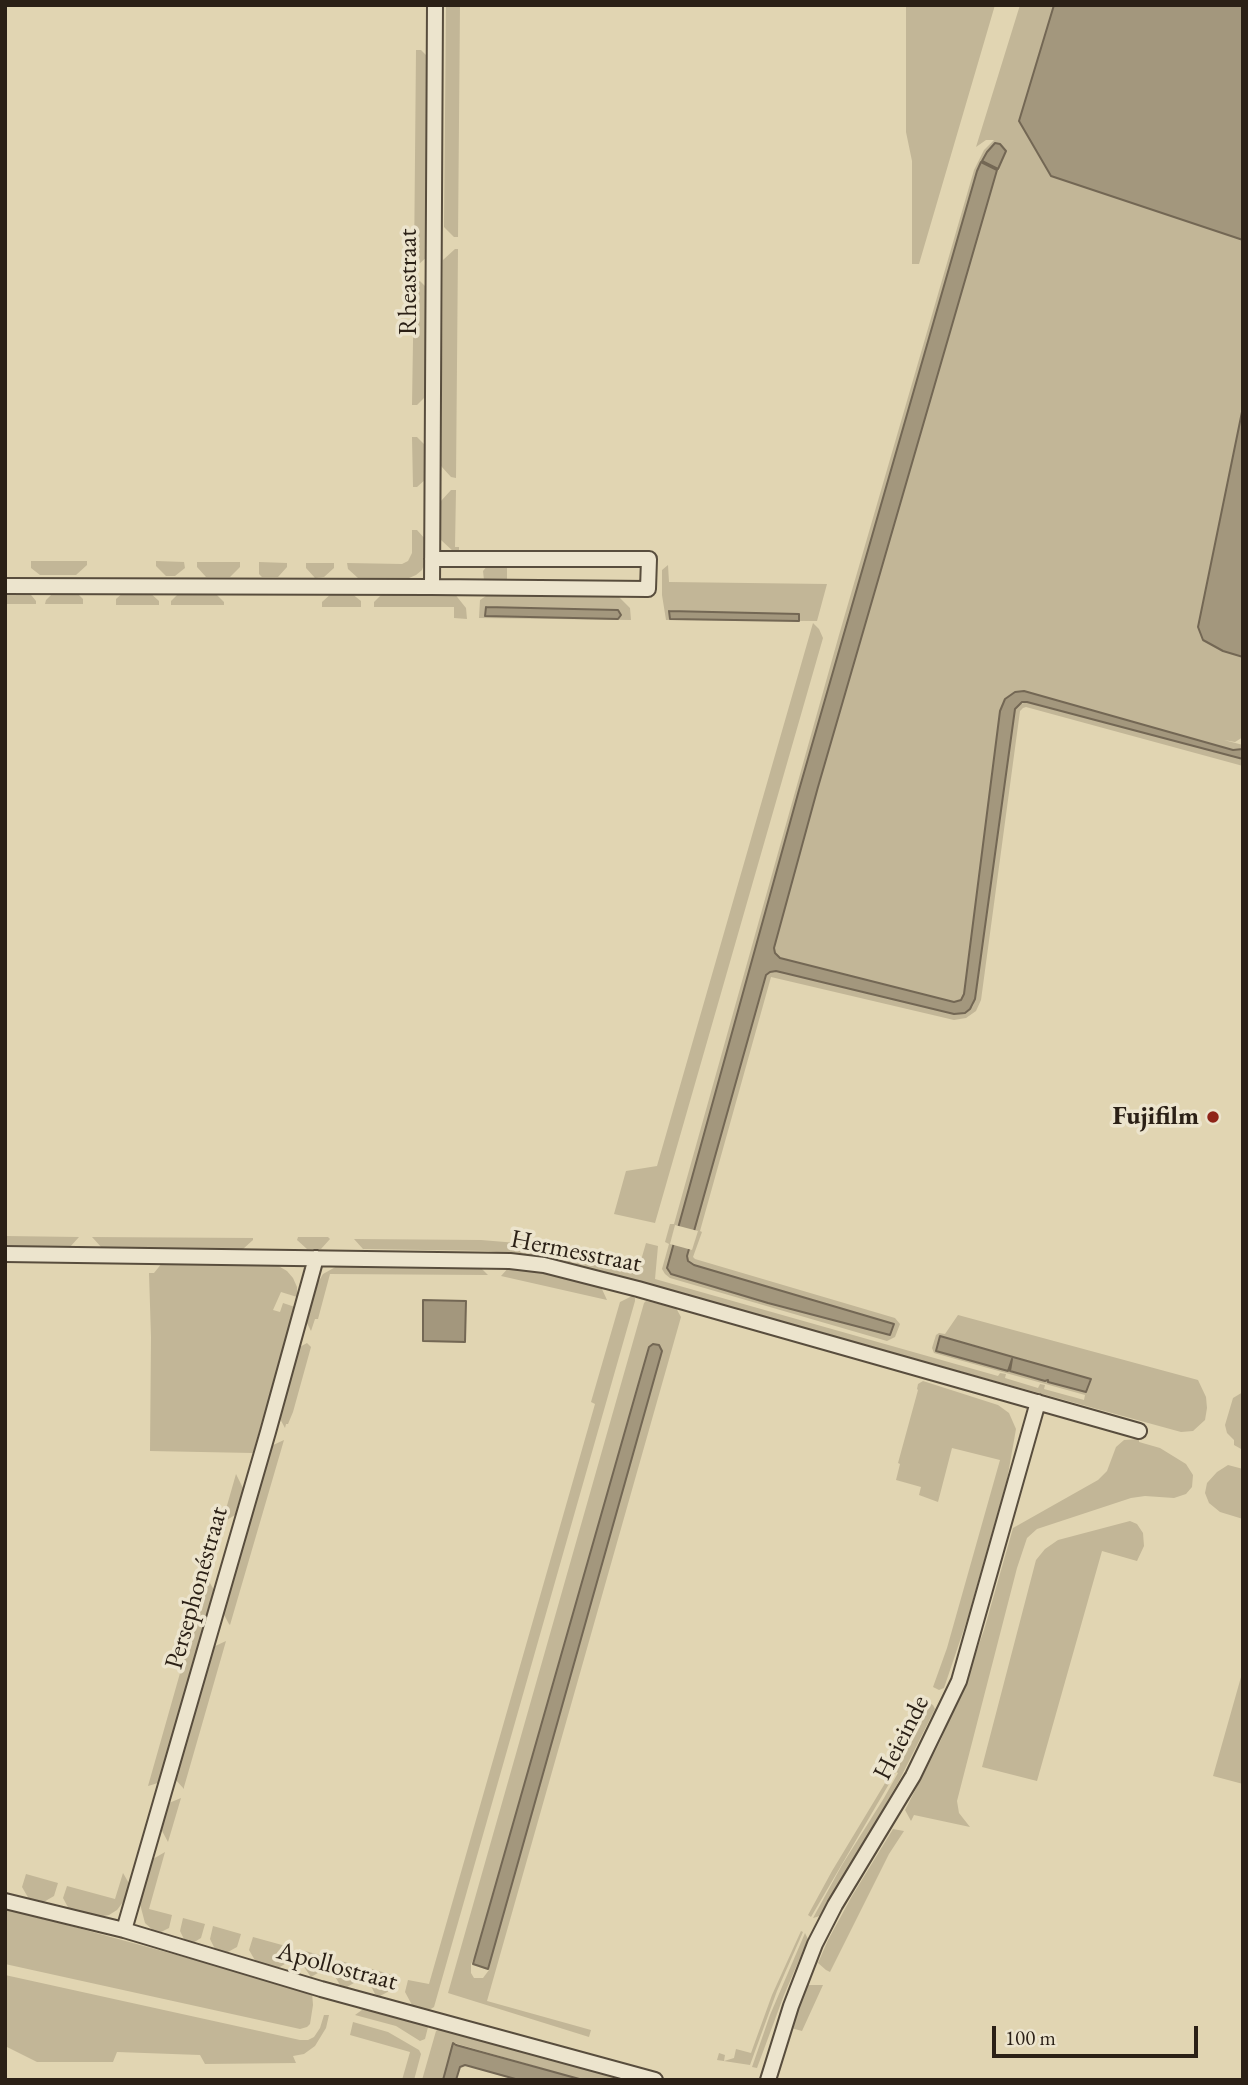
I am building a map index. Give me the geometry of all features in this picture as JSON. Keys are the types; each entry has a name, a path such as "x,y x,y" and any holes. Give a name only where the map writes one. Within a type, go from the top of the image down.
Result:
{"street":[{"name":"Rheastraat","path":"432,587 435,5"},
{"path":"5,586 648,589 649,559 432,559"},
{"name":"Hermesstraat","path":"5,1254 510,1261 544,1265 638,1289 1139,1431"},
{"name":"Persephonéstraat","path":"124,1930 316,1258"},
{"name":"Heieinde","path":"768,2080 791,2006 815,1944 835,1905 913,1776 959,1681 1038,1402"},
{"name":"Apollostraat","path":"5,1901 124,1930 321,1989 655,2080"}],"shaded area":[{"path":"446,5 460,5 458,237 454,237 444,227"},
{"path":"906,5 995,5 919,264 912,264 912,161 906,132"},
{"path":"1020,5 1054,5 1019,121 1051,176 1243,240 1243,407 1206,586 1223,651 1243,657 1243,737 1235,742 1224,740 1243,745 1243,749 1233,750 1024,691 1015,692 1005,699 1000,711 964,994 961,1000 954,1002 780,958 775,953 775,940 855,655 993,179 997,170 1000,170 998,169 1006,151 987,152 977,171 842,641 667,1268 669,1273 768,1303 890,1335 893,1324 694,1265 688,1261 687,1256 768,973 776,971 954,1014 965,1013 973,1006 1015,709 1018,705 1027,702 1243,759 1243,766 1023,708 1020,711 981,1000 976,1011 966,1018 954,1020 771,977 693,1257 895,1318 900,1324 895,1337 887,1341 670,1278 662,1269 669,1244 665,1242 670,1224 674,1224 839,635 974,170 984,150 994,140 986,140 976,147"},
{"path":"1054,5 1243,5 1243,240 1051,176 1019,121"},
{"path":"416,50 421,50 431,60 429,255 418,265 414,265"},
{"path":"995,143 1000,144 1006,151 998,169 982,161"},
{"path":"981,162 997,170 818,787 774,948 775,953 780,958 954,1002 961,1000 964,994 1000,711 1005,699 1015,692 1024,691 1233,750 1243,749 1243,759 1022,702 1015,709 975,999 970,1009 965,1013 954,1014 776,971 766,975 687,1256 688,1261 894,1324 890,1335 671,1274 667,1268 799,790"},
{"path":"458,249 456,478 451,477 441,466 443,260"},
{"path":"414,279 418,279 429,290 427,395 417,405 412,405"},
{"path":"1243,407 1243,657 1223,651 1203,640 1198,627"},
{"path":"412,437 417,437 427,447 427,478 417,487 413,487"},
{"path":"451,490 456,490 455,547 459,547 459,554 441,540 441,501"},
{"path":"412,530 417,530 426,540 425,562 416,575 409,578 358,578 348,569 347,563 402,564 408,561 412,553"},
{"path":"31,561 87,561 87,565 76,575 40,575 31,568"},
{"path":"156,561 184,562 185,568 175,576 166,576 156,566"},
{"path":"197,562 240,562 240,567 230,577 206,577 197,567"},
{"path":"259,562 287,563 287,567 278,577 262,577 259,574"},
{"path":"306,563 334,563 334,568 324,577 315,578 306,568"},
{"path":"507,563 507,584 488,583 484,580 483,571 488,565"},
{"path":"668,565 669,582 827,584 817,621 666,620 662,570","holes":["669,612 799,614 799,620 670,619"]},
{"path":"5,589 27,590 36,604 5,604"},
{"path":"56,590 74,590 83,599 83,604 45,604"},
{"path":"126,590 147,590 159,601 159,605 116,605 116,599"},
{"path":"181,591 213,591 224,605 171,605 171,601"},
{"path":"333,592 351,593 361,601 361,607 322,607 322,602"},
{"path":"383,593 454,593 466,608 467,619 454,618 454,607 374,607 374,602"},
{"path":"489,594 617,595 630,608 631,620 479,618 480,600","holes":["486,607 618,610 618,619"]},
{"path":"486,607 618,610 621,615 618,619 485,616"},
{"path":"669,611 799,614 799,621 670,619"},
{"path":"813,623 823,638 655,1223 614,1214 626,1171 657,1166"},
{"path":"5,1236 79,1237 70,1247 5,1247"},
{"path":"92,1237 253,1240 243,1249 102,1248"},
{"path":"298,1237 330,1239 321,1249 307,1249 297,1240"},
{"path":"354,1239 481,1240 529,1244 573,1253 637,1274 646,1243 658,1246 655,1279 998,1376 1000,1373 1006,1374 1005,1378 1038,1388 1040,1384 1045,1385 1044,1389 1084,1400 1085,1395 934,1353 932,1348 936,1335 945,1334 958,1315 1198,1380 1206,1397 1205,1420 1193,1431 1181,1432 547,1258 488,1251 363,1249","holes":["945,1337 1090,1379 1044,1381 937,1351"]},
{"path":"162,1263 275,1264 293,1278 297,1297 281,1292 273,1310 280,1312 283,1303 295,1307 253,1453 150,1451 149,1273 154,1273"},
{"path":"339,1265 478,1265 488,1275 330,1274 318,1319 315,1319 311,1331 306,1321 316,1286 323,1274"},
{"path":"510,1266 601,1287 607,1300 501,1276"},
{"path":"632,1296 635,1301 434,2007 429,2010 412,2005 405,1992 408,1980 429,1984 595,1404 591,1402 620,1302"},
{"path":"423,1300 466,1301 465,1342 423,1341"},
{"path":"646,1301 676,1308 681,1317 487,2001 591,2030 589,2037 448,1993","holes":["661,1347 489,1970 483,1978 474,1978 471,1964 477,1952"]},
{"path":"940,1336 1091,1379 1086,1392 1010,1371 1012,1359 1008,1371 936,1351"},
{"path":"307,1343 311,1347 293,1412 285,1428 279,1417 298,1348"},
{"path":"653,1344 659,1345 662,1351 488,1969 473,1964 649,1347"},
{"path":"923,1381 998,1405 1009,1413 1016,1429 1007,1480 968,1617 944,1688 939,1690 933,1687 947,1648 1000,1460 952,1448 938,1502 919,1495 921,1487 896,1480 918,1384"},
{"path":"1243,1392 1243,1450 1234,1445 1225,1425 1233,1398"},
{"path":"1139,1439 1139,1442 1160,1448 1186,1464 1193,1475 1192,1487 1186,1494 1174,1498 1131,1498 1037,1529 1027,1538 957,1801 959,1813 970,1827 914,1815 911,1821 905,1810 940,1742 969,1672 1013,1528 1098,1480 1107,1471 1116,1447 1124,1440"},
{"path":"284,1440 230,1625 223,1613 271,1446"},
{"path":"1228,1465 1243,1469 1243,1519 1220,1512 1209,1503 1205,1493 1207,1483"},
{"path":"236,1474 243,1488 235,1515 222,1523"},
{"path":"1130,1521 1137,1524 1143,1533 1144,1546 1137,1561 1102,1551 1037,1781 982,1767 1036,1560 1058,1540"},
{"path":"207,1578 214,1590 158,1783 148,1786"},
{"path":"226,1641 184,1789 175,1779 213,1647"},
{"path":"1243,1670 1243,1784 1213,1776"},
{"path":"927,1702 935,1709 899,1781 820,1916 813,1918 884,1798 898,1773 896,1772 811,1917 808,1915 896,1765"},
{"path":"181,1798 168,1842 161,1829 169,1803"},
{"path":"893,1829 904,1831 889,1854 830,1972 818,1963 828,1940"},
{"path":"165,1852 149,1909 172,1915 169,1928 157,1934 145,1923 140,1904 153,1859"},
{"path":"123,1873 130,1885 126,1898 117,1910 99,1917 70,1911 63,1898 67,1886 115,1899"},
{"path":"26,1874 58,1883 54,1896 42,1903 29,1899 22,1887"},
{"path":"5,1908 312,1992 310,2024 300,2029 5,1964"},
{"path":"183,1918 205,1924 201,1938 191,1944 186,1943 180,1931"},
{"path":"213,1926 241,1934 237,1947 226,1953 216,1951 210,1939"},
{"path":"801,1931 803,1932 777,1991 750,2065 717,2060 719,2053 725,2055 724,2061 734,2058 736,2049 751,2053 772,1995"},
{"path":"805,1933 808,1939 757,2068 752,2067 770,2015"},
{"path":"253,1937 293,1948 290,1961 278,1968 256,1962 249,1950"},
{"path":"305,1951 327,1957 323,1970 311,1977 302,1964"},
{"path":"337,1960 362,1967 359,1980 347,1987 340,1985 333,1973"},
{"path":"372,1969 396,1976 393,1989 380,1996 375,1994 369,1982"},
{"path":"5,1975 300,2040 314,2037 324,2015 329,2015 326,2028 315,2046 304,2054 293,2056 296,2063 205,2064 200,2055 117,2052 113,2062 37,2062 5,2046"},
{"path":"808,1985 823,1985 802,2031 791,2028"},
{"path":"366,2007 425,2023 428,2027 425,2039 420,2041 396,2026 355,2015"},
{"path":"353,2022 388,2032 419,2050 421,2054 414,2080 402,2080 410,2052 350,2035"},
{"path":"440,2028 630,2080 583,2080 454,2043 443,2080 422,2080 436,2031"},
{"path":"453,2043 583,2080 519,2080 465,2065 460,2067 456,2080 443,2080"}],"pier":[{"path":"675,1225 698,1231 692,1250 670,1244"}],"place":[{"name":"Fujifilm","path":"1213,1117"}]}
